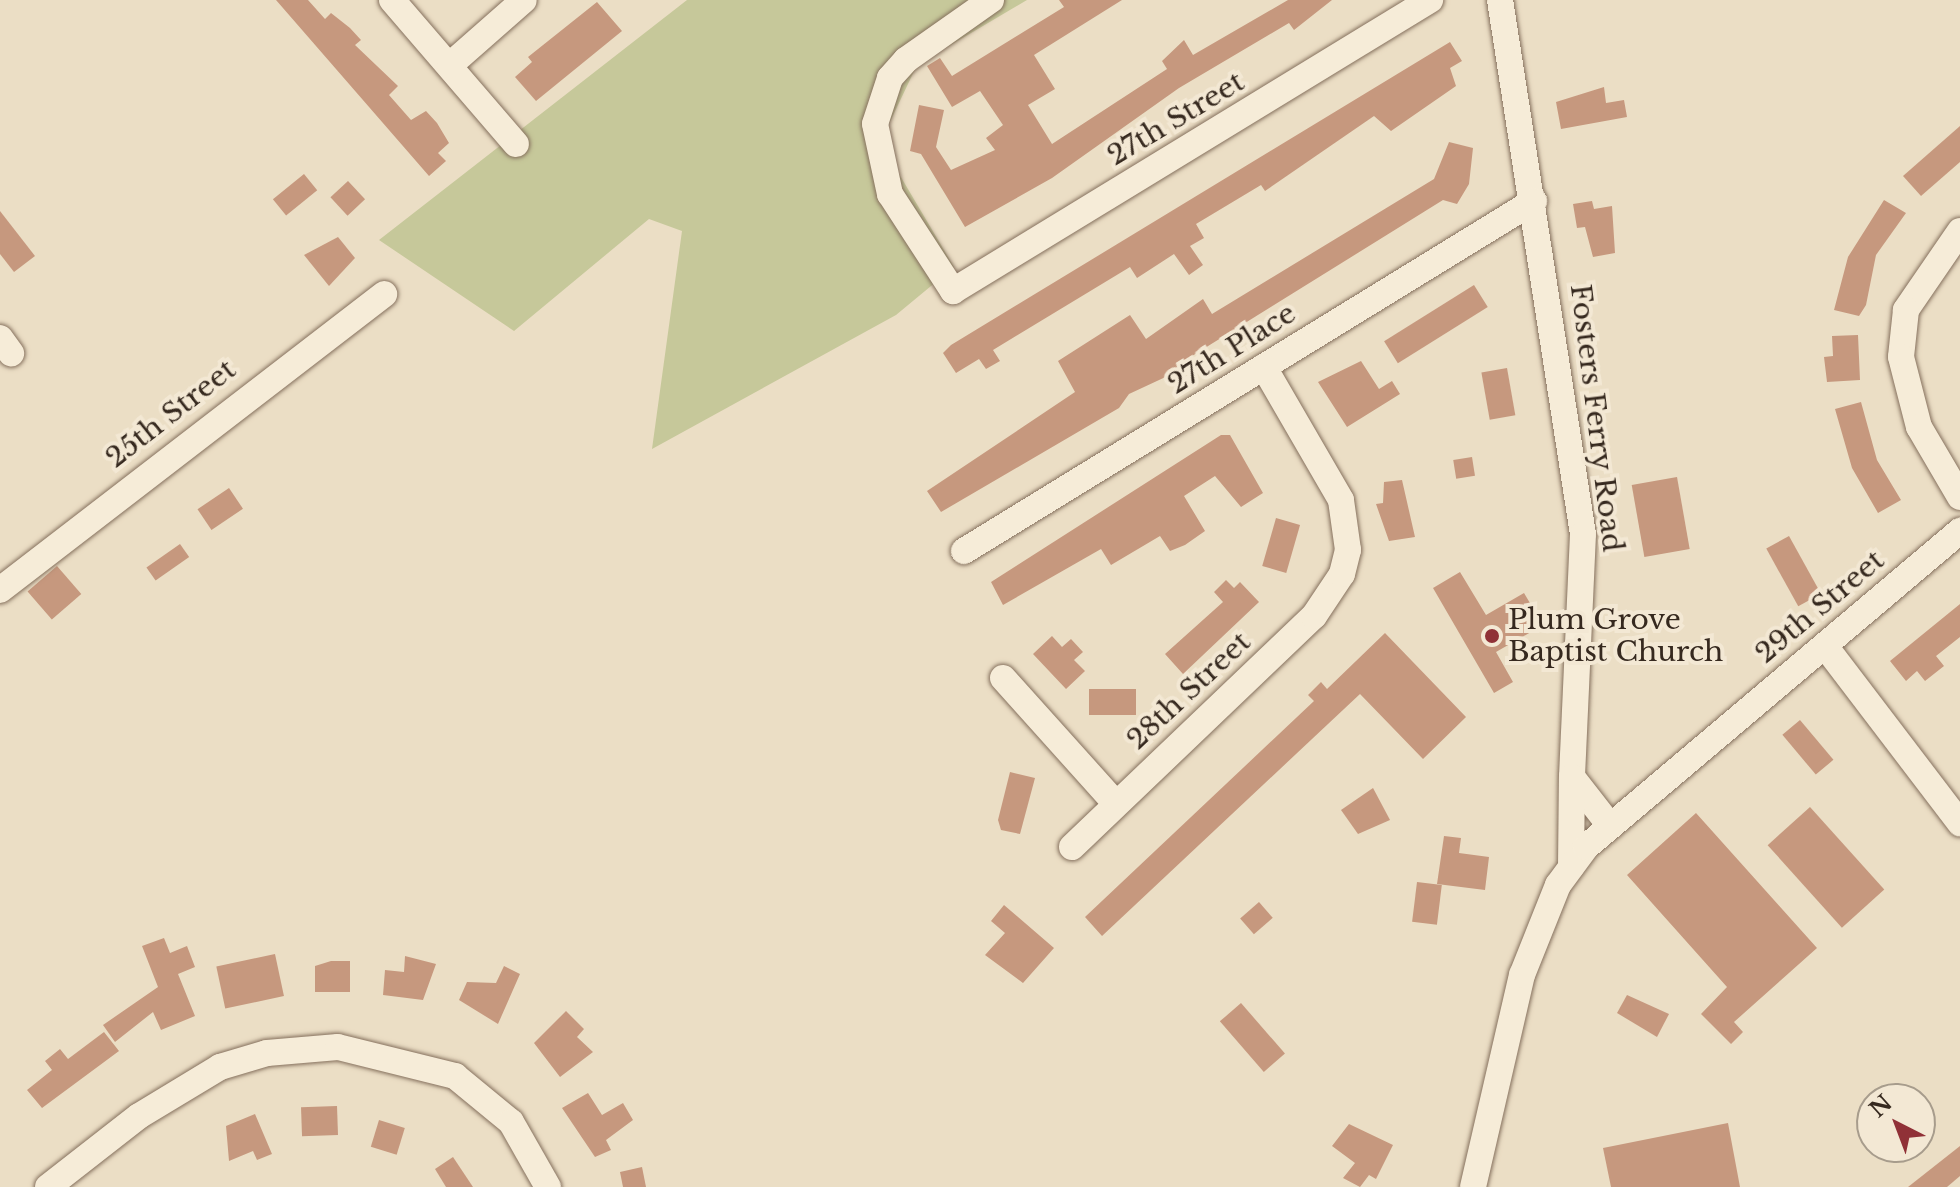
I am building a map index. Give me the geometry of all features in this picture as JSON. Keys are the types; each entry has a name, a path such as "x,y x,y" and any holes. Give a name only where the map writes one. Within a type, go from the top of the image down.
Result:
{"street":[{"path":"392,0 516,144"},
{"path":"450,65 524,0"},
{"name":"27th Street","path":"991,0 890,78 875,124 880,171 953,291 1430,0"},
{"name":"Fosters Ferry Road","path":"1500,0 1534,201 1583,534 1571,867"},
{"name":"27th Place","path":"964,551 1534,201"},
{"path":"1960,231 1929,269 1906,310 1901,357 1919,427 1960,497"},
{"name":"25th Street","path":"0,590 384,294"},
{"name":"28th Street","path":"1072,847 1314,616 1342,574 1348,550 1341,500 1264,367"},
{"name":"29th Street","path":"1608,823 1960,531"},
{"path":"1825,646 1960,823"},
{"path":"1003,678 1116,804"},
{"path":"1473,1187 1522,975 1571,867 1608,823 1572,777"},
{"path":"48,1187 165,1097 220,1067 267,1053 338,1047 433,1068 465,1083 518,1131 548,1187"}],"green space":[{"path":"687,0 1027,0 917,65 888,126 892,162 954,267 896,315 652,449 682,231 649,219 514,331 379,240"}],"building":[{"path":"276,0 308,0 325,19 331,13 350,28 361,40 355,45 398,86 389,95 411,120 426,111 437,123 449,143 438,153 446,161 429,176"},
{"path":"1059,0 1122,0 1034,55 1055,89 1028,105 1052,144 1167,69 1162,61 1184,40 1193,55 1288,0 1332,0 1294,30 1289,23 1179,88 1052,178 965,227 921,154 910,151 919,105 944,110 936,147 951,170 995,150 986,138 1003,125 980,91 952,107 927,66 940,58 952,76 1064,7"},
{"path":"597,2 622,31 536,101 515,77 532,62 528,57"},
{"path":"1450,42 1462,61 1450,68 1456,86 1391,131 1374,116 1265,191 1261,185 1196,224 1204,238 1190,246 1203,265 1189,275 1174,254 1137,278 1130,267 993,350 1000,361 986,369 979,359 956,373 943,353 951,345"},
{"path":"1604,87 1606,103 1624,100 1627,117 1561,129 1556,102"},
{"path":"1960,126 1960,162 1921,196 1903,176"},
{"path":"1449,142 1473,148 1469,184 1457,204 1443,200 1184,361 1187,367 1129,394 1119,408 941,512 927,491 1075,392 1058,361 1130,315 1146,339 1203,299 1212,314 1434,179"},
{"path":"304,174 317,190 286,215 273,199"},
{"path":"348,181 365,199 347,216 330,197"},
{"path":"1884,200 1906,213 1876,255 1866,305 1859,316 1834,310 1848,257"},
{"path":"1592,201 1594,209 1612,206 1615,253 1593,257 1585,227 1577,228 1573,204"},
{"path":"0,211 35,256 14,272 0,254"},
{"path":"338,237 355,258 329,286 304,255"},
{"path":"1474,285 1488,307 1398,363 1384,341"},
{"path":"1858,335 1860,380 1827,382 1824,357 1833,356 1832,336"},
{"path":"1361,361 1379,389 1392,381 1400,394 1347,427 1318,382"},
{"path":"1507,368 1515,415 1490,420 1481,373"},
{"path":"1861,402 1877,460 1901,500 1878,513 1852,468 1835,409"},
{"path":"1221,435 1230,435 1263,493 1241,507 1215,476 1184,496 1205,531 1185,545 1170,551 1160,536 1111,565 1101,549 1003,605 991,582"},
{"path":"1472,457 1475,476 1456,479 1453,460"},
{"path":"1677,477 1690,549 1644,557 1632,485"},
{"path":"1402,480 1415,537 1389,541 1376,504 1383,503 1384,482"},
{"path":"229,488 243,509 211,530 197,509"},
{"path":"1276,518 1300,525 1286,573 1262,566"},
{"path":"1789,536 1821,594 1798,606 1766,549"},
{"path":"180,544 189,557 156,581 146,568"},
{"path":"57,566 81,594 52,620 28,592"},
{"name":"Plum Grove Baptist Church","path":"1460,572 1486,615 1524,593 1543,625 1496,652 1513,682 1494,693 1433,588"},
{"path":"1226,580 1234,588 1240,582 1259,602 1183,674 1165,654 1223,602 1214,592"},
{"path":"1960,604 1960,637 1936,656 1944,666 1925,681 1917,671 1906,681 1890,661"},
{"path":"1385,633 1466,717 1423,759 1360,694 1102,936 1085,917 1314,701 1308,695 1321,682 1327,689"},
{"path":"1052,636 1062,647 1071,639 1083,652 1074,660 1085,671 1066,689 1033,654"},
{"path":"1089,689 1136,689 1136,715 1089,715"},
{"path":"1800,720 1833,760 1816,775 1782,735"},
{"path":"1010,772 1035,778 1020,834 1001,830 998,820"},
{"path":"1373,788 1390,820 1358,834 1341,810"},
{"path":"1810,807 1884,889 1842,928 1768,845"},
{"path":"1696,813 1817,948 1734,1022 1743,1032 1731,1044 1701,1014 1727,987 1627,875"},
{"path":"1444,836 1461,838 1459,853 1489,857 1485,890 1437,884"},
{"path":"1417,882 1442,885 1437,925 1412,922"},
{"path":"1259,902 1273,918 1254,934 1240,918"},
{"path":"1004,905 1054,948 1023,983 985,955 1005,933 991,921"},
{"path":"164,938 170,953 187,946 195,967 178,974 195,1016 161,1030 153,1012 115,1042 103,1025 158,987 142,946"},
{"path":"275,954 284,996 225,1009 216,966"},
{"path":"405,956 436,964 423,1000 383,995 385,970 404,972"},
{"path":"331,961 350,961 350,992 315,992 315,966"},
{"path":"504,966 520,974 498,1024 459,1000 467,982 496,983"},
{"path":"1627,995 1669,1014 1657,1037 1617,1013"},
{"path":"1241,1003 1285,1054 1264,1072 1220,1021"},
{"path":"566,1011 584,1029 577,1037 593,1052 560,1077 534,1043"},
{"path":"104,1032 119,1051 42,1108 27,1090 52,1070 45,1061 60,1049 68,1059"},
{"path":"588,1093 602,1115 623,1103 633,1120 606,1140 611,1150 595,1157 562,1108"},
{"path":"337,1106 338,1135 302,1136 301,1107"},
{"path":"255,1114 272,1154 257,1160 253,1151 229,1161 226,1126"},
{"path":"379,1120 405,1128 397,1155 371,1147"},
{"path":"1728,1123 1740,1187 1611,1187 1603,1148"},
{"path":"1349,1124 1393,1145 1376,1179 1369,1175 1360,1187 1343,1178 1355,1163 1332,1146"},
{"path":"1960,1146 1960,1176 1947,1187 1908,1187"},
{"path":"453,1157 473,1187 446,1187 435,1169"},
{"path":"642,1167 646,1187 623,1187 620,1172"}],"place":[{"name":"Plum Grove Baptist Church","path":"1492,636"}]}
